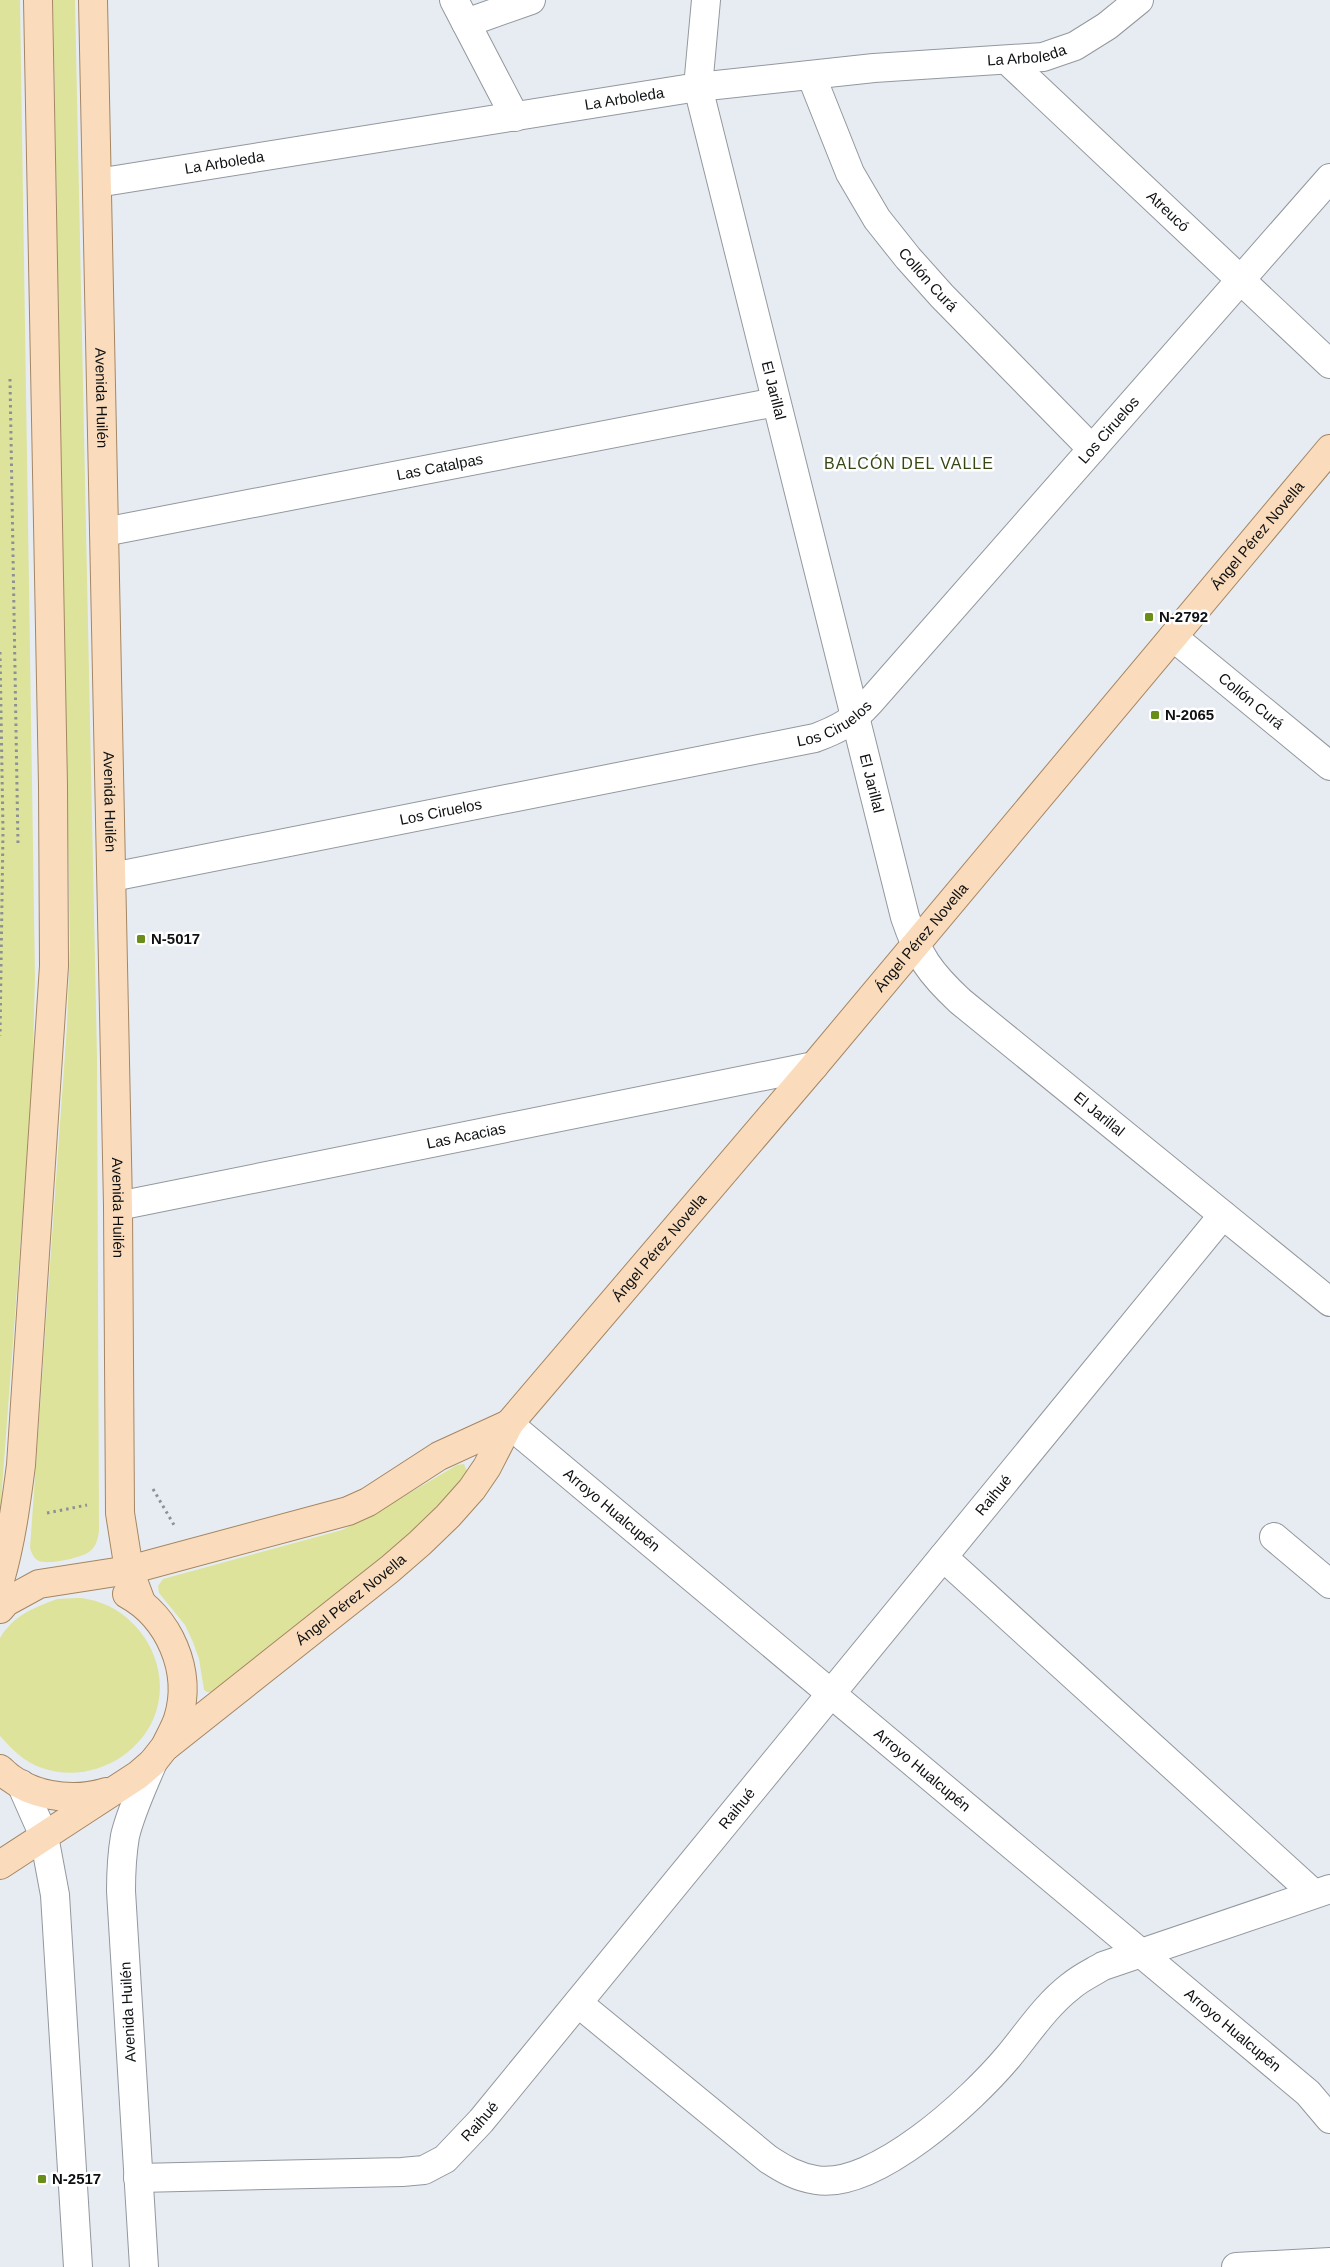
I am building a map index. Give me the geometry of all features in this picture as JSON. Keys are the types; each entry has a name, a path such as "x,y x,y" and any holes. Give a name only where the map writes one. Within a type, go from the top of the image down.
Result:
{"main road":[{"path":"0,1580 15,1515 21,1465 54,966 53,806 38,0"},
{"name":"Avenida Huilén","path":"93,0 118,1206 120,1513 129,1570 142,1602"},
{"name":"Ángel Pérez Novella","path":"0,1865 124,1785 158,1755 390,1569 448,1516 472,1489 487,1467 509,1424 814,1066 1330,449"},
{"name":"Ángel Pérez Novella","path":"0,1609 6,1602 39,1584 129,1570 348,1511 368,1502 439,1456 509,1424"},
{"name":"Ángel Pérez Novella","path":"76,1578 110,1585 142,1602 163,1626 177,1654 182,1687 178,1718 158,1755"},
{"name":"Ángel Pérez Novella","path":"10,1777 40,1792 61,1797 83,1797 104,1793 124,1785"}],"street":[{"path":"515,116 460,11 531,0"},
{"name":"El Jarillal","path":"706,0 698,87 905,918 914,945 928,968 960,1000 1330,1302"},
{"name":"La Arboleda","path":"97,183 698,87 874,68 1043,57 1076,46 1106,26 1139,0"},
{"name":"Atreucó","path":"1007,60 1330,364"},
{"name":"Collón Curá","path":"811,75 850,173 877,219 942,296 1092,449"},
{"name":"Los Ciruelos","path":"112,877 815,738 836,731 855,719 1330,178"},
{"name":"Las Catalpas","path":"104,532 776,402"},
{"name":"Collón Curá","path":"1173,637 1330,766"},
{"name":"Las Acacias","path":"118,1206 814,1066"},
{"name":"Raihué","path":"138,2178 402,2172 424,2170 445,2159 463,2142 578,2003 1223,1215"},
{"name":"Arroyo Hualcupén","path":"509,1424 1308,2093 1330,2119"},
{"path":"1274,1537 1330,1584"},
{"path":"578,2003 768,2159 792,2174 817,2181 844,2180 867,2172 932,2130 972,2096 1007,2058 1042,2015 1070,1986 1103,1966 1322,1891 943,1557"},
{"name":"Avenida Huilén","path":"144,2267 121,1901 121,1863 131,1817 158,1755"},
{"path":"10,1777 44,1836 55,1895 78,2267"},
{"path":"1236,2267 1330,2262"}],"path":[{"path":"10,379 18,847"},
{"path":"0,652 3,831 0,1036"},
{"path":"42,1515 90,1504"}],"green space":[{"path":"0,0 20,0 35,977 32,1089 0,1515"},
{"path":"53,0 75,0 97,1056 99,1531 96,1543 89,1552 72,1559 43,1562 33,1556 30,1548 67,1025 70,946"},
{"path":"464,1464 467,1471 465,1475 445,1500 404,1541 214,1692 204,1690 199,1659 193,1642 185,1625 159,1593 158,1586 163,1579 342,1530 374,1514 457,1465"},
{"path":"57,1599 87,1599 105,1604 121,1613 146,1640 154,1657 159,1675 160,1693 156,1712 149,1728 138,1742 125,1754 110,1763 94,1769 77,1772 59,1772 42,1768 19,1755 0,1736 0,1638 11,1623 25,1613"}],"place":[{"name":"N-2792","path":"1149,617"},
{"name":"N-2065","path":"1155,715"},
{"name":"N-5017","path":"141,939"},
{"name":"N-2517","path":"42,2179"}],"district":[{"name":"BALCÓN DEL VALLE","path":"909,463"}]}
